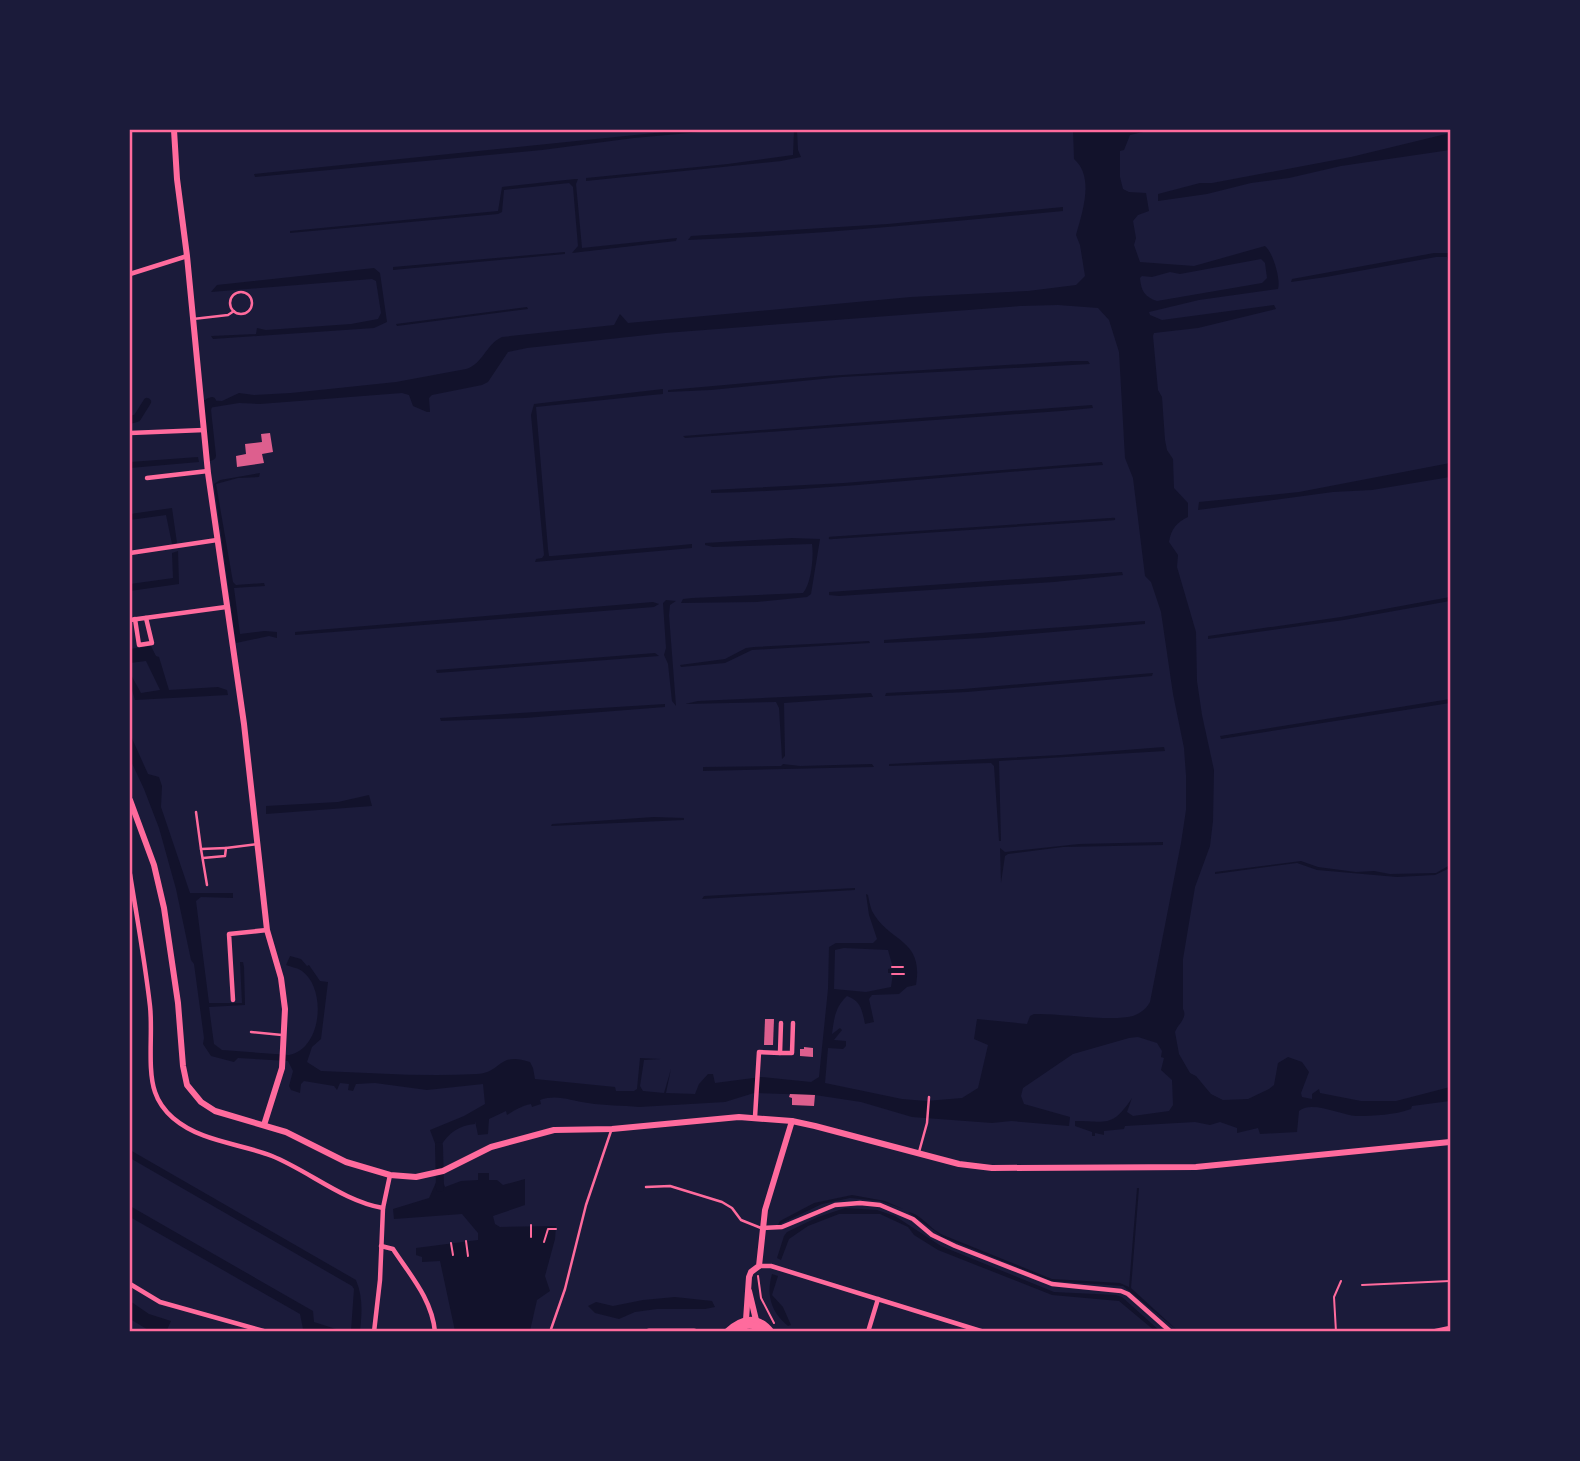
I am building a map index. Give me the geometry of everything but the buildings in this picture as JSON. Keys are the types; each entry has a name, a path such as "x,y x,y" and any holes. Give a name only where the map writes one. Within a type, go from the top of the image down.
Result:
{"main road":[{"path":"730,1331 756,1320 774,1329"},
{"path":"746,1323 765,1332"},
{"path":"649,1332 694,1332"}],"street":[{"path":"174,130 208,471 244,724 267,930 281,978 285,1009 282,1068 264,1125"},
{"path":"130,274 187,256"},
{"path":"130,433 204,430"},
{"path":"148,478 208,471"},
{"path":"130,553 217,540"},
{"path":"146,618 152,643 139,645 132,620 146,618 226,607"},
{"path":"130,800 154,865 164,908 187,1085 201,1102 215,1111 286,1132 346,1162 390,1175 416,1177 439,1172 491,1147 536,1134 572,1128 612,1129 702,1119 755,1117 792,1121 985,1168 1196,1167 1451,1142"},
{"path":"130,874 150,1005 152,1077 162,1107 187,1128 216,1140 271,1156 369,1206 383,1208"},
{"path":"233,1000 229,934 267,930"},
{"path":"780,1053 781,1023"},
{"path":"755,1117 760,1052 792,1053 793,1023"},
{"path":"759,1266 761,1228 792,1121"},
{"path":"374,1332 380,1280 383,1208 390,1175"},
{"path":"761,1228 782,1227 835,1205 880,1205 913,1219 932,1235 954,1246 1052,1284 1128,1294 1171,1332"},
{"path":"381,1246 393,1249 424,1295 433,1316 435,1332"},
{"path":"746,1323 751,1272 759,1266 771,1266 984,1332"},
{"path":"130,1284 160,1302 267,1332"},
{"path":"748,1289 756,1320"},
{"path":"868,1332 878,1299"},
{"path":"1431,1332 1451,1328"}],"lane":[{"path":"193,319 234,312 243,314 249,311 252,304 248,295 238,293 232,297 230,304 234,312"},
{"path":"196,812 207,885"},
{"path":"201,849 258,844"},
{"path":"203,858 225,856 226,848"},
{"path":"251,1032 285,1035"},
{"path":"919,1154 927,1123 929,1097"},
{"path":"550,1332 565,1289 586,1205 612,1129"},
{"path":"646,1187 670,1186 722,1202 732,1208 741,1220 761,1228"}],"path":[{"path":"892,967 903,967"},
{"path":"892,974 904,974"},
{"path":"531,1225 531,1237"},
{"path":"544,1242 548,1229 556,1229"},
{"path":"466,1241 468,1256"},
{"path":"452,1243 453,1255"},
{"path":"759,1266 761,1298 774,1329"},
{"path":"1336,1332 1334,1297 1342,1281"},
{"path":"1363,1285 1451,1281"}],"shaded area":[{"path":"684,130 723,130 255,177 254,174"},
{"path":"794,130 797,130 801,157 586,181 586,178 793,155"},
{"path":"1073,130 1152,130 1130,135 1124,150 1120,151 1123,189 1146,193 1149,211 1138,215 1133,221 1136,238 1134,245 1140,262 1194,266 1265,246 1273,260 1278,279 1278,289 1199,300 1149,312 1162,320 1274,305 1276,309 1198,328 1154,333 1153,336 1165,440 1173,459 1174,488 1188,503 1188,517 1175,526 1169,542 1178,555 1177,567 1196,632 1197,681 1214,770 1210,846 1195,887 1183,959 1184,1015 1175,1032 1179,1054 1190,1073 1196,1076 1211,1094 1223,1100 1248,1099 1269,1089 1274,1085 1278,1063 1288,1057 1302,1062 1309,1072 1302,1097 1312,1099 1312,1094 1319,1089 1320,1093 1361,1101 1396,1101 1450,1087 1450,1101 1412,1106 1411,1109 1398,1113 1370,1116 1350,1115 1318,1107 1304,1108 1299,1111 1297,1132 1260,1134 1258,1128 1237,1133 1237,1128 1220,1122 1210,1125 1195,1122 1125,1126 1124,1129 1104,1131 1104,1135 1095,1133 1095,1136 1092,1136 1092,1132 1075,1126 1075,1121 1108,1121 1119,1114 1132,1098 1127,1112 1133,1116 1169,1111 1173,1105 1172,1080 1161,1070 1164,1058 1161,1057 1162,1051 1157,1043 1138,1037 1073,1054 1023,1088 1021,1096 1024,1104 1070,1117 1069,1126 912,1117 861,1102 815,1095 754,1093 725,1102 639,1107 553,1098 540,1100 541,1104 524,1106 507,1115 506,1111 489,1119 488,1134 478,1135 475,1121 475,1124 455,1130 441,1146 436,1146 430,1130 485,1104 483,1084 427,1090 375,1083 356,1084 353,1091 348,1090 349,1084 340,1083 337,1090 334,1086 304,1081 300,1093 291,1090 289,1086 293,1071 288,1061 238,1058 234,1062 211,1056 203,1044 194,964 176,889 159,828 130,759 130,734 148,774 159,777 162,786 161,807 190,893 233,893 233,898 201,897 196,901 209,1003 242,1003 240,962 243,962 244,967 245,1005 209,1007 214,1044 222,1050 289,1055 308,1042 314,1031 318,1004 310,980 302,971 286,965 290,956 301,959 309,965 320,981 328,982 321,1039 312,1047 307,1062 321,1071 419,1075 477,1074 485,1073 506,1061 520,1059 530,1062 535,1079 615,1087 616,1091 634,1091 637,1089 640,1058 661,1059 644,1060 640,1086 643,1091 664,1093 671,1069 666,1093 695,1094 708,1074 713,1074 715,1083 761,1077 811,1082 819,1077 828,989 829,947 836,943 873,943 877,939 866,894 879,921 910,949 915,958 916,985 907,987 899,994 872,995 869,999 874,1022 865,1024 858,1003 847,996 843,1000 836,1014 832,1034 840,1028 842,1030 834,1040 846,1041 846,1046 843,1049 828,1048 825,1083 902,1099 926,1101 962,1098 978,1088 988,1045 974,1039 977,1019 1027,1024 1030,1016 1034,1014 1123,1018 1145,1009 1150,1002 1181,843 1186,810 1186,775 1184,748 1161,612 1151,582 1145,576 1133,478 1125,458 1119,352 1109,320 1098,308 1020,306 665,333 527,348 508,352 488,382 482,385 432,395 429,398 430,412 413,406 409,395 402,393 260,404 239,403 202,409 204,400 222,401 239,393 291,393 396,382 466,369 477,363 492,344 502,337 614,325 620,314 628,323 1076,285 1085,276 1076,235 1084,206 1085,185 1084,175 1074,159","holes":["1261,259 1265,263 1267,278 1262,283 1157,301 1149,298 1143,290 1140,278 1170,272 1180,274","835,950 888,950 893,968 888,969 888,973 893,973 891,987 866,992 834,989"]},
{"path":"1450,133 1450,150 1341,166 1207,194 1158,201 1158,194 1200,183 1351,157"},
{"path":"578,179 576,184 582,248 677,238 676,241 572,253 578,246 573,187 569,183 504,190 502,212 498,214 290,233 498,211 502,187"},
{"path":"1063,207 1063,211 922,224 688,240 691,236 888,224"},
{"path":"1434,253 1450,253 1450,269 1447,257 1436,257 1291,282 1292,279"},
{"path":"565,254 393,270 393,267"},
{"path":"374,268 380,273 387,322 374,328 213,339 211,336 256,334 257,328 266,330 351,324 378,319 381,313 376,281 372,279 211,292 217,285"},
{"path":"527,307 528,309 397,326 396,324"},
{"path":"1088,361 1090,364 842,377 668,392 826,376"},
{"path":"663,389 663,394 536,407 549,556 692,544 692,548 535,562 544,555 531,415 534,404"},
{"path":"1092,405 1093,408 1061,411 685,438 683,436"},
{"path":"198,457 199,462 130,468 130,462"},
{"path":"1102,462 1103,465 858,485 711,493 711,490 844,483"},
{"path":"1450,463 1450,477 1372,490 1333,492 1198,510 1199,502 1299,492"},
{"path":"260,473 259,477 238,478 216,484 233,582 236,585 264,583 265,586 234,588 240,634 277,632 277,638 269,636 236,643 214,484 220,480"},
{"path":"172,508 177,543 172,544 166,515 130,520 130,514"},
{"path":"792,538 820,539 811,594 807,597 757,602 681,603 683,599 692,598 803,593 811,570 812,544 705,545"},
{"path":"178,551 179,584 130,591 130,584 173,578 172,553"},
{"path":"1122,572 1123,575 1054,582 829,595 829,592"},
{"path":"1450,597 1450,601 1344,620 1208,639 1208,636 1341,617"},
{"path":"666,600 676,601 670,605 669,615 676,706 672,701 668,664 664,655 666,648 663,603"},
{"path":"653,602 659,604 654,607 295,635 295,632"},
{"path":"1145,621 1145,624 984,638 884,643 884,640"},
{"path":"870,643 752,650 725,663 680,665 725,659 746,648"},
{"path":"151,646 159,657 169,690 218,687 227,690 228,695 135,700 130,673 141,693 160,690 146,661 130,663 130,649"},
{"path":"655,653 659,656 437,673 436,670"},
{"path":"1153,673 1152,676 967,692 885,696 886,693"},
{"path":"871,693 873,697 784,703 785,756 782,759 779,708 776,702 685,704 698,701"},
{"path":"1450,699 1450,703 1221,739 1220,736"},
{"path":"665,704 665,707 525,718 441,721 440,718"},
{"path":"1164,747 1165,751 999,761 1001,841 994,766 991,763 889,766 889,764"},
{"path":"872,764 874,767 703,771 703,767"},
{"path":"369,795 372,806 266,814 266,806 338,802"},
{"path":"654,817 684,820 551,826 552,824"},
{"path":"1163,842 1163,845 1063,847 1008,854 1005,856 1001,883 1000,848 1005,852 1079,844"},
{"path":"1301,861 1318,867 1390,874 1436,873 1450,865 1450,868 1435,875 1397,877 1317,870 1297,863 1215,874"},
{"path":"855,890 702,899 704,896"},
{"path":"130,1150 356,1280 361,1305 360,1331 351,1331 352,1286 130,1158"},
{"path":"478,1173 489,1173 489,1180 497,1180 503,1185 525,1179 525,1205 493,1216 495,1224 500,1227 556,1226 545,1276 550,1291 537,1300 530,1331 455,1331 440,1261 422,1262 422,1257 416,1255 416,1248 478,1240 478,1233 462,1214 394,1219 393,1209 429,1198 437,1180 442,1178 445,1187 461,1181 478,1180"},
{"path":"1137,1188 1131,1288 1178,1331 1123,1286 1052,1281 943,1237 908,1212 943,1235 1052,1279 1120,1283 1129,1287"},
{"path":"852,1195 885,1201 903,1209 880,1201 850,1198 822,1204 778,1225 780,1221 814,1203"},
{"path":"130,1206 313,1311 314,1322 342,1331 303,1329 300,1314 130,1217"},
{"path":"845,1208 877,1210 895,1216 941,1246 1054,1292 1122,1297 1160,1331 1155,1331 1119,1301 1052,1295 938,1250 914,1235 908,1227 880,1214 839,1214 808,1226 789,1239 781,1260 777,1258 787,1232"},
{"path":"772,1274 778,1276 772,1295 783,1307 791,1325 788,1326 782,1321 771,1303"},
{"path":"675,1297 712,1301 715,1307 657,1309 635,1312 619,1319 595,1313 588,1306 596,1302 613,1306"},
{"path":"130,1301 149,1314 171,1321 167,1330 170,1331 150,1331 130,1319"}],"waterway":[{"path":"210,457 207,410 209,402 212,401"},
{"path":"130,420 137,418 147,402"},
{"path":"830,538 1114,519"},
{"path":"439,1146 440,1188"}]}
